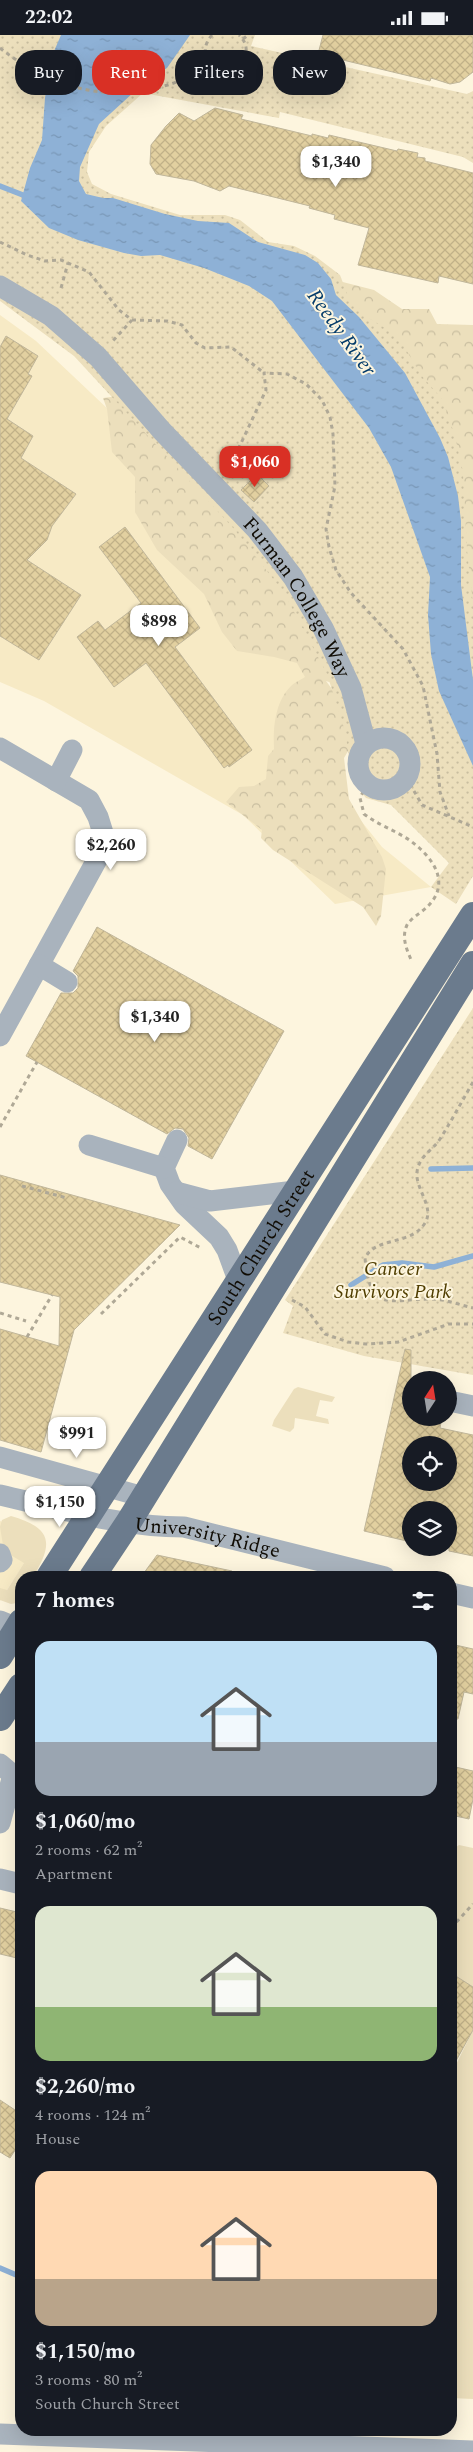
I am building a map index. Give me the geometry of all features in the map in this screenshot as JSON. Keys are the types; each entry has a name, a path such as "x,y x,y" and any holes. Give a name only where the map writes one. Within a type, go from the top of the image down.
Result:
{"main road":[{"name":"South Church Street","path":"53,1571 473,915"},
{"name":"South Church Street","path":"96,1571 128,1523 473,964"},
{"path":"0,1656 13,1624"},
{"path":"0,1718 15,1695"}],"street":[{"name":"Furman College Way","path":"0,286 51,316 98,357 162,431 256,530 293,577 323,627 351,688 366,744"},
{"path":"381,738 389,738 403,747 409,761 406,777 393,789 375,789 367,784 358,769 358,760 366,744 381,738"},
{"path":"0,748 89,800 98,817 103,833 98,856 0,1037"},
{"path":"56,781 72,750"},
{"path":"39,965 67,982"},
{"path":"177,1140 164,1168 170,1184 202,1223 219,1237 227,1250 238,1280"},
{"path":"89,1145 164,1168"},
{"path":"176,1193 210,1201 295,1191"},
{"name":"University Ridge","path":"0,1457 144,1497"},
{"name":"University Ridge","path":"0,1495 128,1523 153,1527 184,1527 360,1571"},
{"path":"0,1553 2,1560 0,1562"},
{"path":"457,1594 473,1598"},
{"path":"0,1764 13,1775 0,1823"},
{"path":"0,1879 15,1883"},
{"path":"0,2434 15,2435"},
{"path":"48,2436 387,2450 473,2451"}],"path":[{"path":"206,50 208,41 212,35"},
{"path":"239,35 243,39 246,50"},
{"path":"243,39 248,35"},
{"path":"0,48 36,73 82,89 114,93 149,90 175,83"},
{"path":"0,242 27,255 45,261 61,260 89,272 119,310 132,320 167,321 182,325 196,343 204,348 232,347 264,373 287,374 306,384 322,400 330,417 333,435 335,486 326,529 336,570 351,593 403,649 422,686 437,754 440,792 449,816"},
{"path":"61,288 68,263"},
{"path":"98,357 132,320"},
{"path":"210,481 235,457 266,390 264,373"},
{"path":"406,777 422,805 473,827"},
{"path":"367,784 360,798 364,814 406,837 419,847 435,865 438,872 440,883 434,899 408,923 406,947 412,962"},
{"path":"0,1127 37,1062"},
{"path":"473,1083 435,1146 420,1160 417,1172 418,1187 427,1206 426,1222 419,1230 407,1237 374,1247 365,1258 368,1282 374,1294 386,1301 401,1302 432,1299 473,1309"},
{"path":"22,1186 66,1198"},
{"path":"101,1314 180,1237 204,1250"},
{"path":"27,1337 52,1295"},
{"path":"288,1297 305,1307 325,1334 348,1342 366,1344 398,1341 449,1324 473,1324"},
{"path":"0,1313 26,1321"},
{"path":"457,1921 473,1904"}],"shaded area":[{"path":"0,315 36,341 220,515 278,609 332,741 342,797 382,847 431,887 335,904 243,815 44,701 0,682"},
{"path":"0,1521 25,1528 33,1549 19,1571 15,1571 15,1577 0,1601"}],"green space":[{"path":"0,35 255,35 251,46 273,51 273,95 346,95 346,67 467,94 473,91 473,163 463,157 280,112 279,118 154,95 165,95 165,50 92,50 92,95 141,95 106,126 89,152 87,172 92,184 111,194 180,215 225,215 240,220 268,242 294,246 315,256 340,275 348,296 367,317 398,336 421,375 442,399 455,436 463,472 467,550 473,604 473,876 456,904 431,887 449,863 391,805 366,798 353,782 345,731 327,674 284,593 234,529 74,356 0,301"},
{"path":"331,279 374,290 402,309 429,309 437,324 473,325 473,680"},
{"path":"126,395 473,802 341,686 326,681 341,701 351,746 344,758 349,799 382,857 386,869 381,916 376,926 363,907 273,850 261,838 262,830 226,802 239,787 254,786 266,779 268,756 274,749 275,723 279,706 286,691 305,677 297,663 237,651 222,632 204,594 157,550 135,512 135,477 112,452 107,409 103,398"},
{"name":"Cancer Survivors Park","path":"473,1008 473,1375 364,1356 283,1333 293,1306 285,1300"},
{"path":"298,1387 335,1397 332,1402 320,1400 316,1416 328,1419 329,1424 295,1418 294,1428 290,1432 272,1426 294,1389"},
{"path":"11,1516 35,1526 42,1532 46,1546 36,1571 19,1571 24,1563 4,1551 0,1527 2,1520"},
{"path":"15,1577 15,1603 11,1604 0,1600 0,1588 7,1590"},
{"path":"459,1845 473,1848 473,1987 457,1977 457,1846"},
{"path":"473,2030 473,2399 457,2398 457,2063"}],"water":[{"name":"Reedy River","path":"61,35 190,35 180,50 175,50 175,57 165,69 165,50 92,50 92,95 131,95 99,124 80,167 79,181 86,194 113,198 165,214 198,221 229,223 258,242 305,255 318,263 331,279 336,295 359,317 405,373 440,438 448,457 458,496 461,521 461,585 473,680 473,766 439,691 431,654 428,615 430,577 391,467 369,428 272,301 249,286 204,268 160,255 141,256 124,253 78,240 49,228 21,201 30,168 42,140 46,95 82,95 82,50 55,50"}],"building":[{"path":"323,35 473,35 473,72 460,82 450,84 431,78 430,81 346,61 346,50 319,50"},
{"path":"215,108 243,115 241,119 312,136 312,134 328,138 329,135 397,151 398,149 418,153 417,157 425,158 425,161 473,173 473,284 439,276 438,283 358,265 369,228 334,219 335,215 309,208 310,206 229,186 220,191 194,181 156,174 150,164 151,145 166,126 179,113 194,121"},
{"path":"6,336 38,356 28,374 32,376 7,419 33,436 21,458 76,494 52,526 47,540 27,560 81,595 39,660 0,636 0,347"},
{"path":"257,474 269,486 254,502 241,490"},
{"path":"125,527 200,628 175,647 252,750 229,767 228,765 224,768 146,663 114,687 77,637 98,621 105,630 141,603 99,547"},
{"path":"97,927 284,1031 212,1159 188,1146 189,1138 183,1129 175,1128 167,1134 26,1056 61,993 73,993 78,988 78,976 73,971"},
{"path":"0,1175 180,1225 74,1330 41,1452 0,1440 0,1329 59,1346 60,1297 0,1282"},
{"path":"405,1349 411,1350 411,1371 402,1371 402,1426 440,1426 440,1428 473,1435 473,1556 457,1553 457,1501 402,1501 402,1540 364,1531"},
{"path":"157,1555 232,1571 145,1571"},
{"path":"457,1645 473,1649 473,1694 464,1692 458,1719"},
{"path":"457,1767 473,1771 473,1799 469,1819 457,1816"},
{"path":"0,1908 15,1912 15,1958 0,1954"},
{"path":"457,1977 473,1987 473,2030 457,2059"},
{"path":"0,2100 15,2110 15,2150 10,2158 0,2152"}],"waterway":[{"path":"0,186 28,197"},
{"path":"431,1169 473,1168"},
{"path":"351,1285 383,1265 402,1263 434,1267 473,1256"},
{"path":"0,2268 15,2274"}]}
